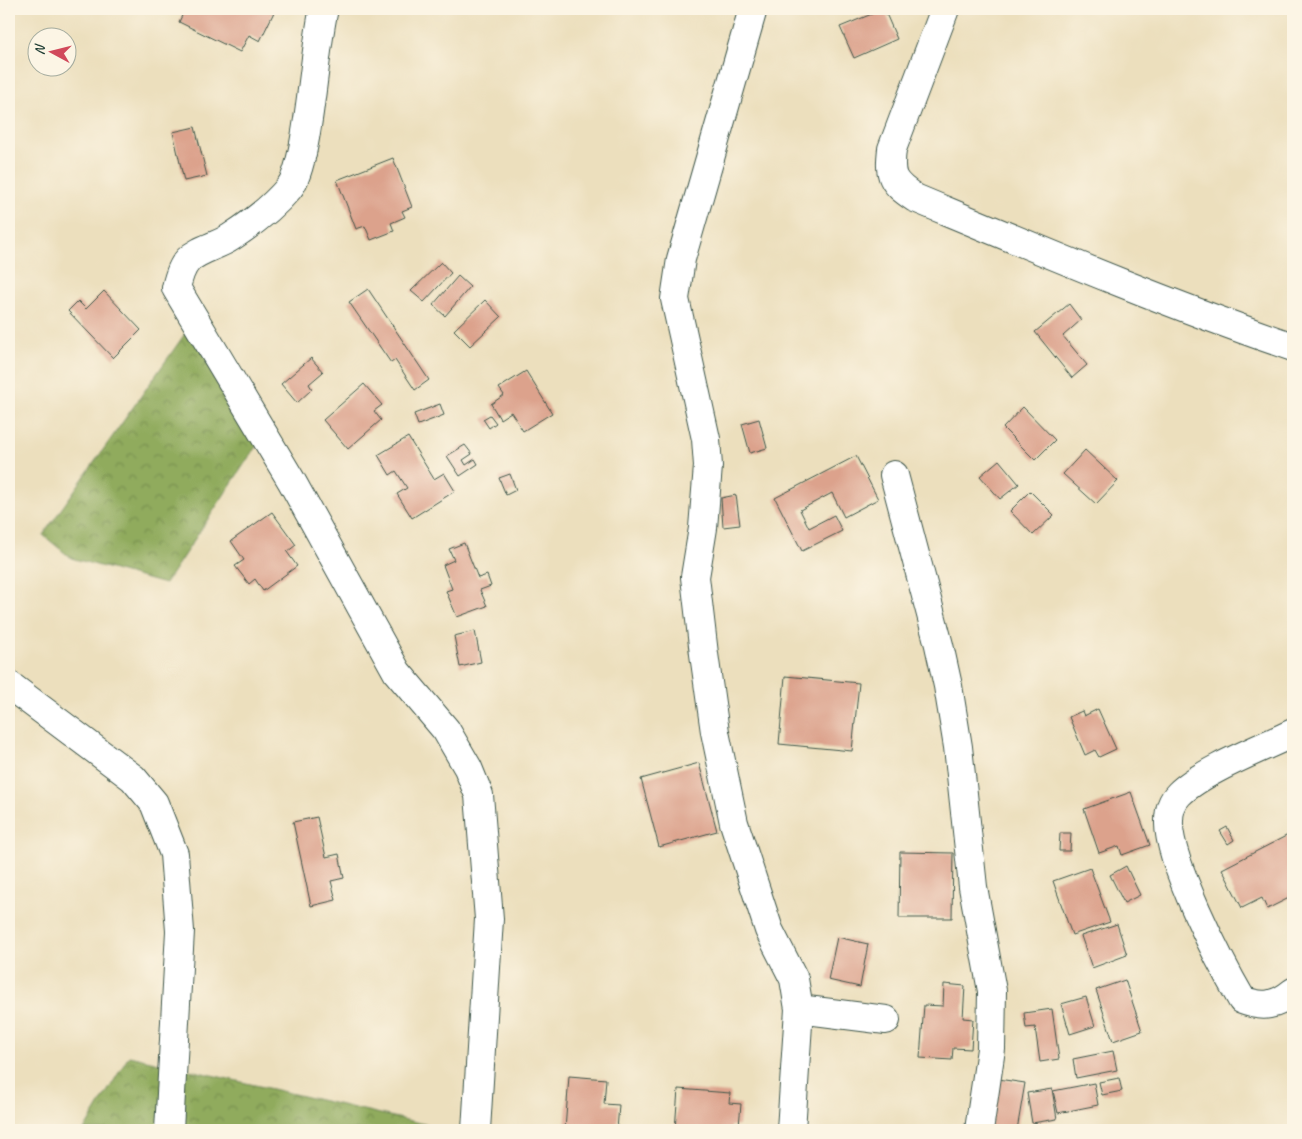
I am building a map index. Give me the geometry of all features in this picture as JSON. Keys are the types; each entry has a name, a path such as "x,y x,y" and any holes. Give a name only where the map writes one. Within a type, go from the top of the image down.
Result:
{"street":[{"path":"324,9 318,32 302,152 296,177 291,186 279,198 230,238 188,260 176,288 291,480 398,672 446,730 468,768 479,795 489,919 476,1130"},
{"path":"753,9 681,259 675,299 706,438 707,491 695,576 715,732 734,823 769,930 794,979 799,1009 792,1130"},
{"path":"945,9 892,148 890,168 893,180 900,188 914,198 1038,251 1293,348"},
{"path":"894,475 948,686 958,747 973,887 992,991 991,1049 979,1130"},
{"path":"9,685 132,778 154,803 174,854 180,931 168,1130"},
{"path":"1293,733 1196,780 1172,802 1169,823 1182,872 1200,915 1242,1000 1256,1006 1274,1005 1293,992"},
{"path":"799,1009 886,1020"}],"green space":[{"path":"189,328 257,445 165,584 71,558 43,535"},
{"path":"129,1056 450,1130 84,1130"}],"building":[{"path":"185,9 275,10 260,41 249,35 240,52 179,22"},
{"path":"884,9 897,39 854,58 840,27"},
{"path":"195,127 207,176 184,181 173,132"},
{"path":"393,158 412,207 402,211 405,217 391,223 394,231 371,240 365,226 356,229 337,180"},
{"path":"441,262 451,273 424,302 411,291"},
{"path":"458,276 470,287 445,316 433,305"},
{"path":"368,289 429,380 415,390 395,360 391,363 349,302"},
{"path":"104,291 141,330 113,358 68,311 78,301 86,309"},
{"path":"485,300 501,317 470,346 454,330"},
{"path":"1069,304 1081,320 1063,336 1087,365 1072,378 1035,332"},
{"path":"311,358 323,372 309,384 312,389 297,403 281,384"},
{"path":"526,371 552,413 523,431 511,412 500,419 491,404 504,395 499,388"},
{"path":"364,384 382,405 374,411 381,420 348,449 323,420"},
{"path":"440,404 444,415 418,425 414,414"},
{"path":"1023,407 1055,440 1035,460 1003,428"},
{"path":"490,415 496,423 489,428 483,419"},
{"path":"759,419 767,448 750,453 742,424"},
{"path":"408,437 434,479 444,473 455,491 412,518 397,494 407,488 396,471 390,475 378,455"},
{"path":"465,445 472,454 463,460 466,465 475,459 478,464 460,476 447,456"},
{"path":"1085,450 1118,481 1096,504 1063,474"},
{"path":"856,456 878,499 844,517 832,493 800,510 809,528 834,515 842,531 802,551 775,498"},
{"path":"999,460 1019,484 1000,499 980,476"},
{"path":"510,474 516,490 506,495 499,478"},
{"path":"1030,491 1054,515 1033,535 1010,511"},
{"path":"736,495 740,525 723,527 721,498"},
{"path":"272,512 296,545 287,552 297,566 263,591 255,579 249,584 235,566 244,560 231,541"},
{"path":"464,543 478,578 487,575 491,586 480,590 487,606 457,617 446,591 452,589 443,565 454,560 449,549"},
{"path":"475,631 481,662 460,667 454,636"},
{"path":"785,676 859,683 852,751 779,744"},
{"path":"1098,709 1116,749 1099,757 1095,750 1085,755 1069,717 1082,711 1084,716"},
{"path":"699,763 717,831 659,847 641,779"},
{"path":"1131,792 1150,845 1122,855 1119,846 1099,853 1084,809"},
{"path":"317,817 326,857 339,854 344,878 331,881 336,900 311,906 293,822"},
{"path":"1227,827 1234,840 1228,844 1220,831"},
{"path":"1060,833 1071,833 1070,851 1059,851"},
{"path":"1290,834 1293,839 1293,889 1290,891 1293,896 1267,909 1262,898 1242,908 1222,869"},
{"path":"900,852 953,853 952,918 899,918"},
{"path":"1126,866 1140,895 1124,903 1110,875"},
{"path":"1090,868 1110,922 1072,935 1053,881"},
{"path":"1117,924 1127,955 1092,968 1081,936"},
{"path":"837,937 868,944 860,987 828,980"},
{"path":"1125,980 1142,1031 1113,1041 1096,990"},
{"path":"944,984 965,986 963,1018 973,1019 971,1049 953,1048 952,1060 920,1058 924,1005 943,1006"},
{"path":"1086,997 1095,1026 1070,1034 1061,1004"},
{"path":"1052,1009 1059,1059 1040,1062 1035,1027 1026,1028 1024,1013"},
{"path":"1113,1051 1117,1070 1076,1078 1073,1059"},
{"path":"569,1076 606,1079 604,1104 619,1105 617,1130 565,1130"},
{"path":"1119,1078 1122,1091 1102,1095 1099,1082"},
{"path":"998,1079 1025,1083 1017,1130 990,1130"},
{"path":"1094,1083 1098,1105 1058,1113 1053,1091"},
{"path":"678,1089 730,1093 729,1103 741,1104 739,1126 731,1126 731,1130 675,1130"},
{"path":"1052,1089 1057,1119 1032,1123 1027,1093"}]}
